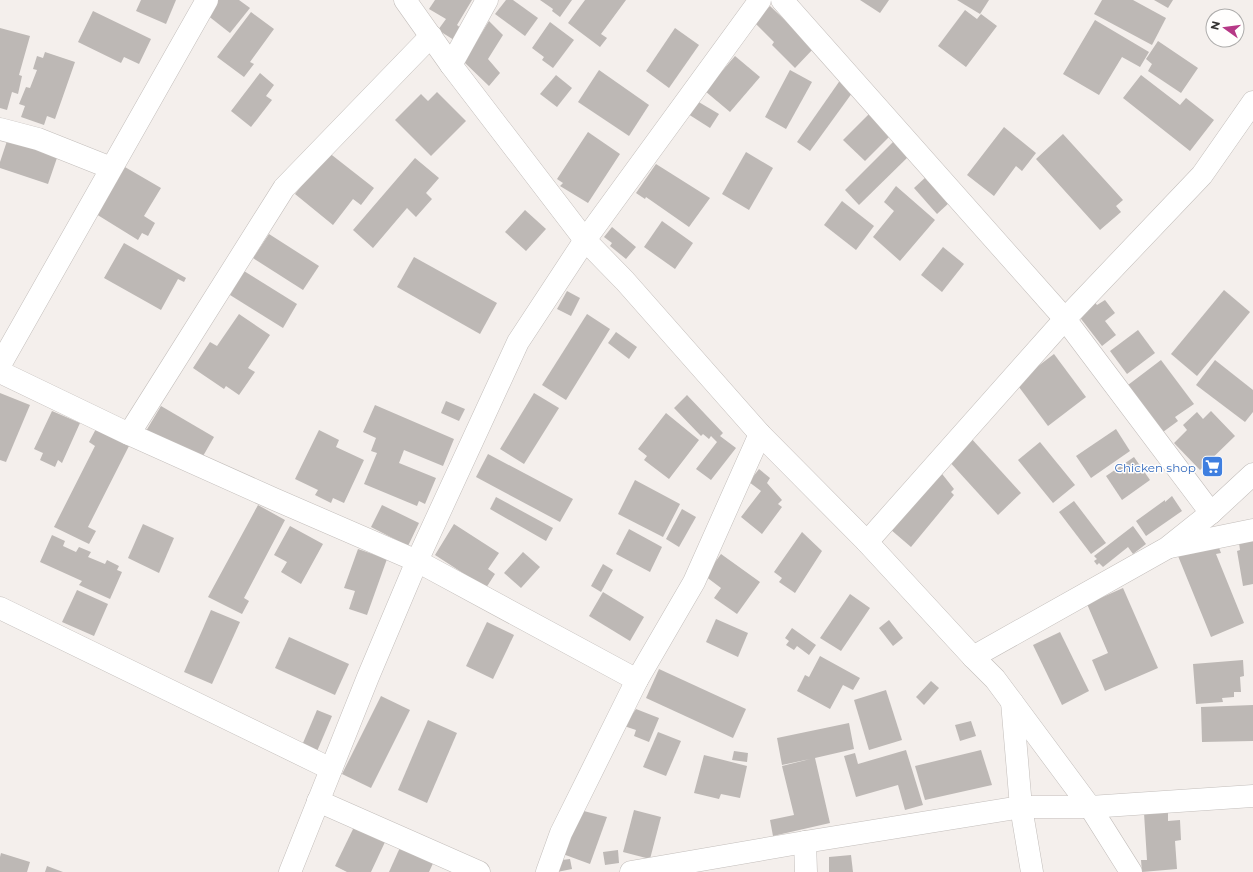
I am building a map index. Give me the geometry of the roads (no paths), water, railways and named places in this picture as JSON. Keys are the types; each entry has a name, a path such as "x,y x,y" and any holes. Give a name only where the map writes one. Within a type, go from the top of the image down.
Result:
{"street":[{"path":"0,365 207,0"},
{"path":"405,0 451,65 585,240 625,281 760,434 867,542 995,679 1090,807 1131,872"},
{"path":"451,65 487,0"},
{"path":"290,872 368,677 417,561 518,342 585,240 760,0"},
{"path":"782,0 1065,319 1211,513"},
{"path":"130,434 284,188 431,36"},
{"path":"867,542 1065,319 1202,175 1253,102"},
{"path":"0,129 38,139 112,168"},
{"path":"0,372 130,434 417,561 637,680"},
{"path":"547,872 561,833 637,680 694,582 760,434"},
{"path":"973,657 1167,548 1211,513 1253,474"},
{"path":"1167,548 1253,530"},
{"path":"0,608 331,769"},
{"path":"1012,702 1021,807 1032,872"},
{"path":"632,872 1021,807 1090,807 1253,796"},
{"path":"318,801 480,872"},
{"path":"805,842 806,872"}],"place":[{"name":"Chicken shop","path":"1212,467"}]}
